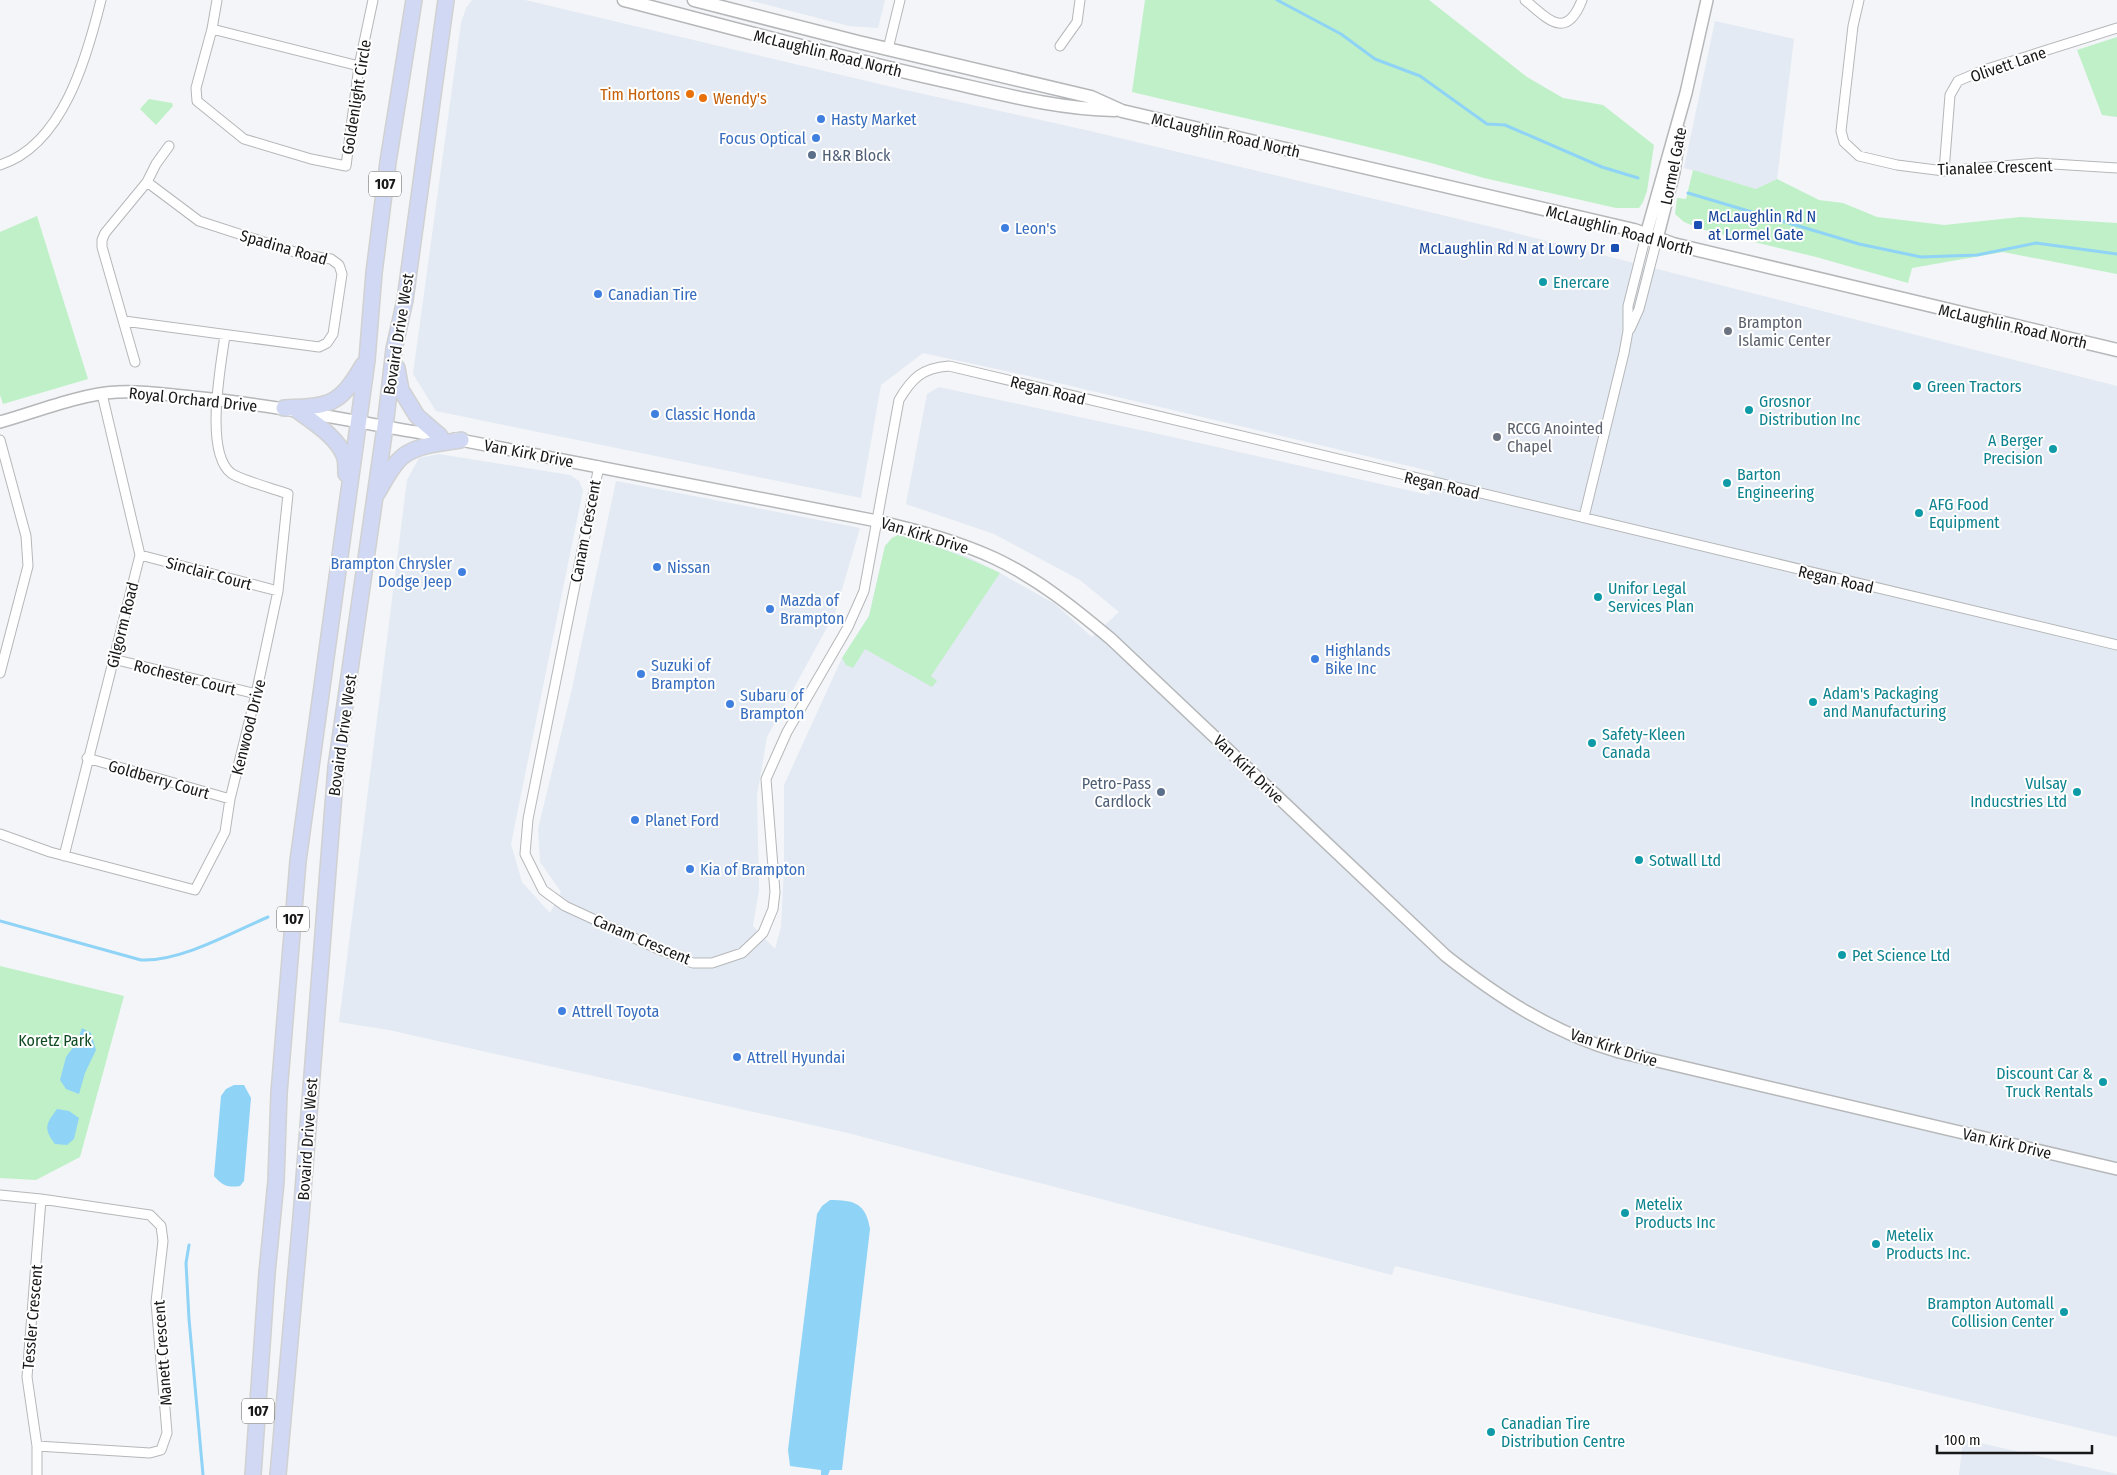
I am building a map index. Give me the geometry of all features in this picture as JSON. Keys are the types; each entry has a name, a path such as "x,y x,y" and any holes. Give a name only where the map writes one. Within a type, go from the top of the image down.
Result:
{"main road":[{"name":"Bovaird Drive West","path":"253,1475 267,1273 276,1181 279,1093 298,861 367,360 374,273 386,181 414,0"},
{"name":"Bovaird Drive West","path":"278,1475 303,1197 336,767 385,427 394,349 405,300 446,0"},
{"path":"442,29 458,0"},
{"name":"McLaughlin Road North","path":"624,0 790,45 1010,96 1086,110 1122,111"},
{"name":"McLaughlin Road North","path":"694,0 888,49 1091,97 1122,111 1591,220 1672,244 1942,310 2117,350"},
{"path":"692,18 722,8"},
{"path":"394,349 400,390 417,416 440,436"},
{"path":"291,409 321,406 333,402 349,388 367,360"},
{"path":"291,409 324,430 344,457 348,493"},
{"path":"374,498 402,457 421,447 461,440"}],"street":[{"path":"0,165 11,162 32,147 55,123 67,103 93,30 101,0"},
{"name":"Goldenlight Circle","path":"217,0 212,30 196,88 197,101 244,139 311,159 346,166 359,66 373,0"},
{"path":"888,49 900,0"},
{"path":"1060,46 1077,22 1080,0"},
{"path":"1526,0 1548,19 1555,23 1561,23 1574,17 1582,0"},
{"name":"Lormel Gate","path":"1652,237 1674,172 1686,92 1707,0"},
{"name":"Tianalee Crescent","path":"1859,0 1853,26 1841,131 1844,142 1859,156 1897,165 1944,171 2037,163 2117,168"},
{"name":"Olivett Lane","path":"1944,171 1950,95 1958,81 1984,70 2117,28"},
{"path":"212,30 359,66"},
{"path":"135,362 102,246 102,240 147,182 153,167 169,146"},
{"name":"Spadina Road","path":"124,321 314,348 323,346 331,338 334,330 342,279 339,265 331,259 304,256 199,221 147,182"},
{"path":"1584,517 1628,332 1639,309 1652,237"},
{"path":"217,399 225,335"},
{"name":"Regan Road","path":"877,521 899,400 909,384 922,372 949,366 1280,447 1584,517 2117,645"},
{"name":"Royal Orchard Drive","path":"0,422 59,404 102,394 136,392 217,399 291,409 358,422"},
{"name":"Gilgorm Road","path":"64,856 140,555 102,394"},
{"name":"Kenwood Drive","path":"0,834 64,856 195,890 225,832 230,799 256,694 278,591 288,494 231,473 221,459 215,430 217,399"},
{"name":"Van Kirk Drive","path":"358,422 598,466 877,521 934,535 995,558 1074,607 1111,638 1446,956 1488,989 1555,1028 1599,1046 1628,1054 2117,1169"},
{"path":"0,440 26,536 28,566 0,673"},
{"name":"Canam Crescent","path":"598,466 528,819 525,854 544,890 565,906 658,949 693,962 712,963 742,953 763,933 774,909 775,892 766,779 787,732 848,627 864,591 877,521"},
{"name":"Sinclair Court","path":"140,555 278,591"},
{"name":"Rochester Court","path":"113,659 256,694"},
{"name":"Goldberry Court","path":"88,758 230,799"},
{"path":"0,1195 42,1199"},
{"name":"Tessler Crescent","path":"37,1475 38,1446 27,1377 42,1199"},
{"name":"Manett Crescent","path":"38,1446 150,1453 161,1450 167,1433 156,1302 163,1240 161,1226 150,1214 42,1199"}],"shaded area":[{"path":"472,0 525,0 892,87 1090,131 1492,227 2117,386 2117,1437 1395,1266 1392,1275 848,1133 389,1030 339,1022 407,480 419,458 439,454 570,475 579,481 583,490 511,844 522,882 550,913 561,892 540,862 538,829 571,693 616,481 860,528 835,613 767,737 757,795 759,890 753,926 775,949 781,927 784,870 784,785 842,658 869,616 885,546 892,538 898,535 968,557 1055,604 1092,637 1119,612 1080,580 994,534 906,504 927,394 939,387 1429,495 1434,472 1033,377 923,353 881,385 861,498 436,411 413,374 461,23 466,8"},
{"path":"748,0 885,0 878,28 849,26"},
{"path":"1715,21 1794,39 1777,179 1756,189 1684,168"},
{"path":"1963,1439 2117,1474 2117,1475 1959,1475"}],"green space":[{"path":"1145,0 1429,0 1527,77 1563,98 1603,105 1654,145 1647,191 1643,202 1639,208 1616,208 1484,178 1353,143 1132,92"},
{"path":"2117,37 2117,117 2102,115 2077,50"},
{"path":"149,99 172,103 173,106 156,125 140,109"},
{"path":"1693,170 1756,189 1777,179 1819,200 1843,203 1877,217 1944,225 2021,217 2117,223 2117,274 2003,252 1912,268 1908,283 1816,257 1701,229 1684,222 1675,214 1677,198 1686,199"},
{"path":"37,216 88,379 3,404 0,395 0,232"},
{"path":"898,535 950,552 1000,573 931,676 937,681 932,687 865,649 853,668 846,665 842,658 869,616 885,546 892,538"},
{"name":"Koretz Park","path":"0,966 124,996 80,1157 36,1180 0,1178"}],"water":[{"path":"82,1028 91,1033 96,1050 85,1073 79,1094 66,1089 60,1080 66,1057 77,1042"},
{"path":"234,1085 244,1085 251,1098 244,1181 240,1186 232,1187 222,1184 214,1176 221,1096 226,1089"},
{"path":"57,1109 69,1111 79,1118 74,1139 67,1145 55,1144 47,1130 48,1122"},
{"path":"830,1200 852,1202 858,1205 862,1208 868,1220 870,1229 842,1470 830,1470 828,1475 821,1475 821,1470 790,1466 788,1450 817,1214 822,1206"}],"waterway":[{"path":"1277,0 1341,34 1375,59 1420,76 1487,124 1505,125 1602,167 1638,178"},
{"path":"1688,193 1859,244 1921,257 1977,255 2036,243 2117,254"},
{"path":"0,921 141,960 156,959 189,951 268,917"},
{"path":"189,1245 186,1263 189,1319 203,1475"}],"place":[{"name":"Tim Hortons","path":"690,94"},
{"name":"Wendy's","path":"703,98"},
{"name":"Hasty Market","path":"821,119"},
{"name":"Focus Optical","path":"816,138"},
{"name":"H&R Block","path":"812,155"},
{"name":"McLaughlin Rd N at Lormel Gate","path":"1698,225"},
{"name":"Leon's","path":"1005,228"},
{"name":"McLaughlin Rd N at Lowry Dr","path":"1615,248"},
{"name":"Enercare","path":"1543,282"},
{"name":"Canadian Tire","path":"598,294"},
{"name":"Brampton Islamic Center","path":"1728,331"},
{"name":"Green Tractors","path":"1917,386"},
{"name":"Grosnor Distribution Inc","path":"1749,410"},
{"name":"Classic Honda","path":"655,414"},
{"name":"RCCG Anointed Chapel","path":"1497,437"},
{"name":"A Berger Precision","path":"2053,449"},
{"name":"Barton Engineering","path":"1727,483"},
{"name":"AFG Food Equipment","path":"1919,513"},
{"name":"Nissan","path":"657,567"},
{"name":"Brampton Chrysler Dodge Jeep","path":"462,572"},
{"name":"Unifor Legal Services Plan","path":"1598,597"},
{"name":"Mazda of Brampton","path":"770,609"},
{"name":"Highlands Bike Inc","path":"1315,659"},
{"name":"Suzuki of Brampton","path":"641,674"},
{"name":"Adam's Packaging and Manufacturing","path":"1813,702"},
{"name":"Subaru of Brampton","path":"730,704"},
{"name":"Safety-Kleen Canada","path":"1592,743"},
{"name":"Petro-Pass Cardlock","path":"1161,792"},
{"name":"Vulsay Inducstries Ltd","path":"2077,792"},
{"name":"Planet Ford","path":"635,820"},
{"name":"Sotwall Ltd","path":"1639,860"},
{"name":"Kia of Brampton","path":"690,869"},
{"name":"Pet Science Ltd","path":"1842,955"},
{"name":"Attrell Toyota","path":"562,1011"},
{"name":"Attrell Hyundai","path":"737,1057"},
{"name":"Discount Car & Truck Rentals","path":"2103,1082"},
{"name":"Metelix Products Inc","path":"1625,1213"},
{"name":"Metelix Products Inc.","path":"1876,1244"},
{"name":"Brampton Automall Collision Center","path":"2064,1312"},
{"name":"Canadian Tire Distribution Centre","path":"1491,1432"}]}
